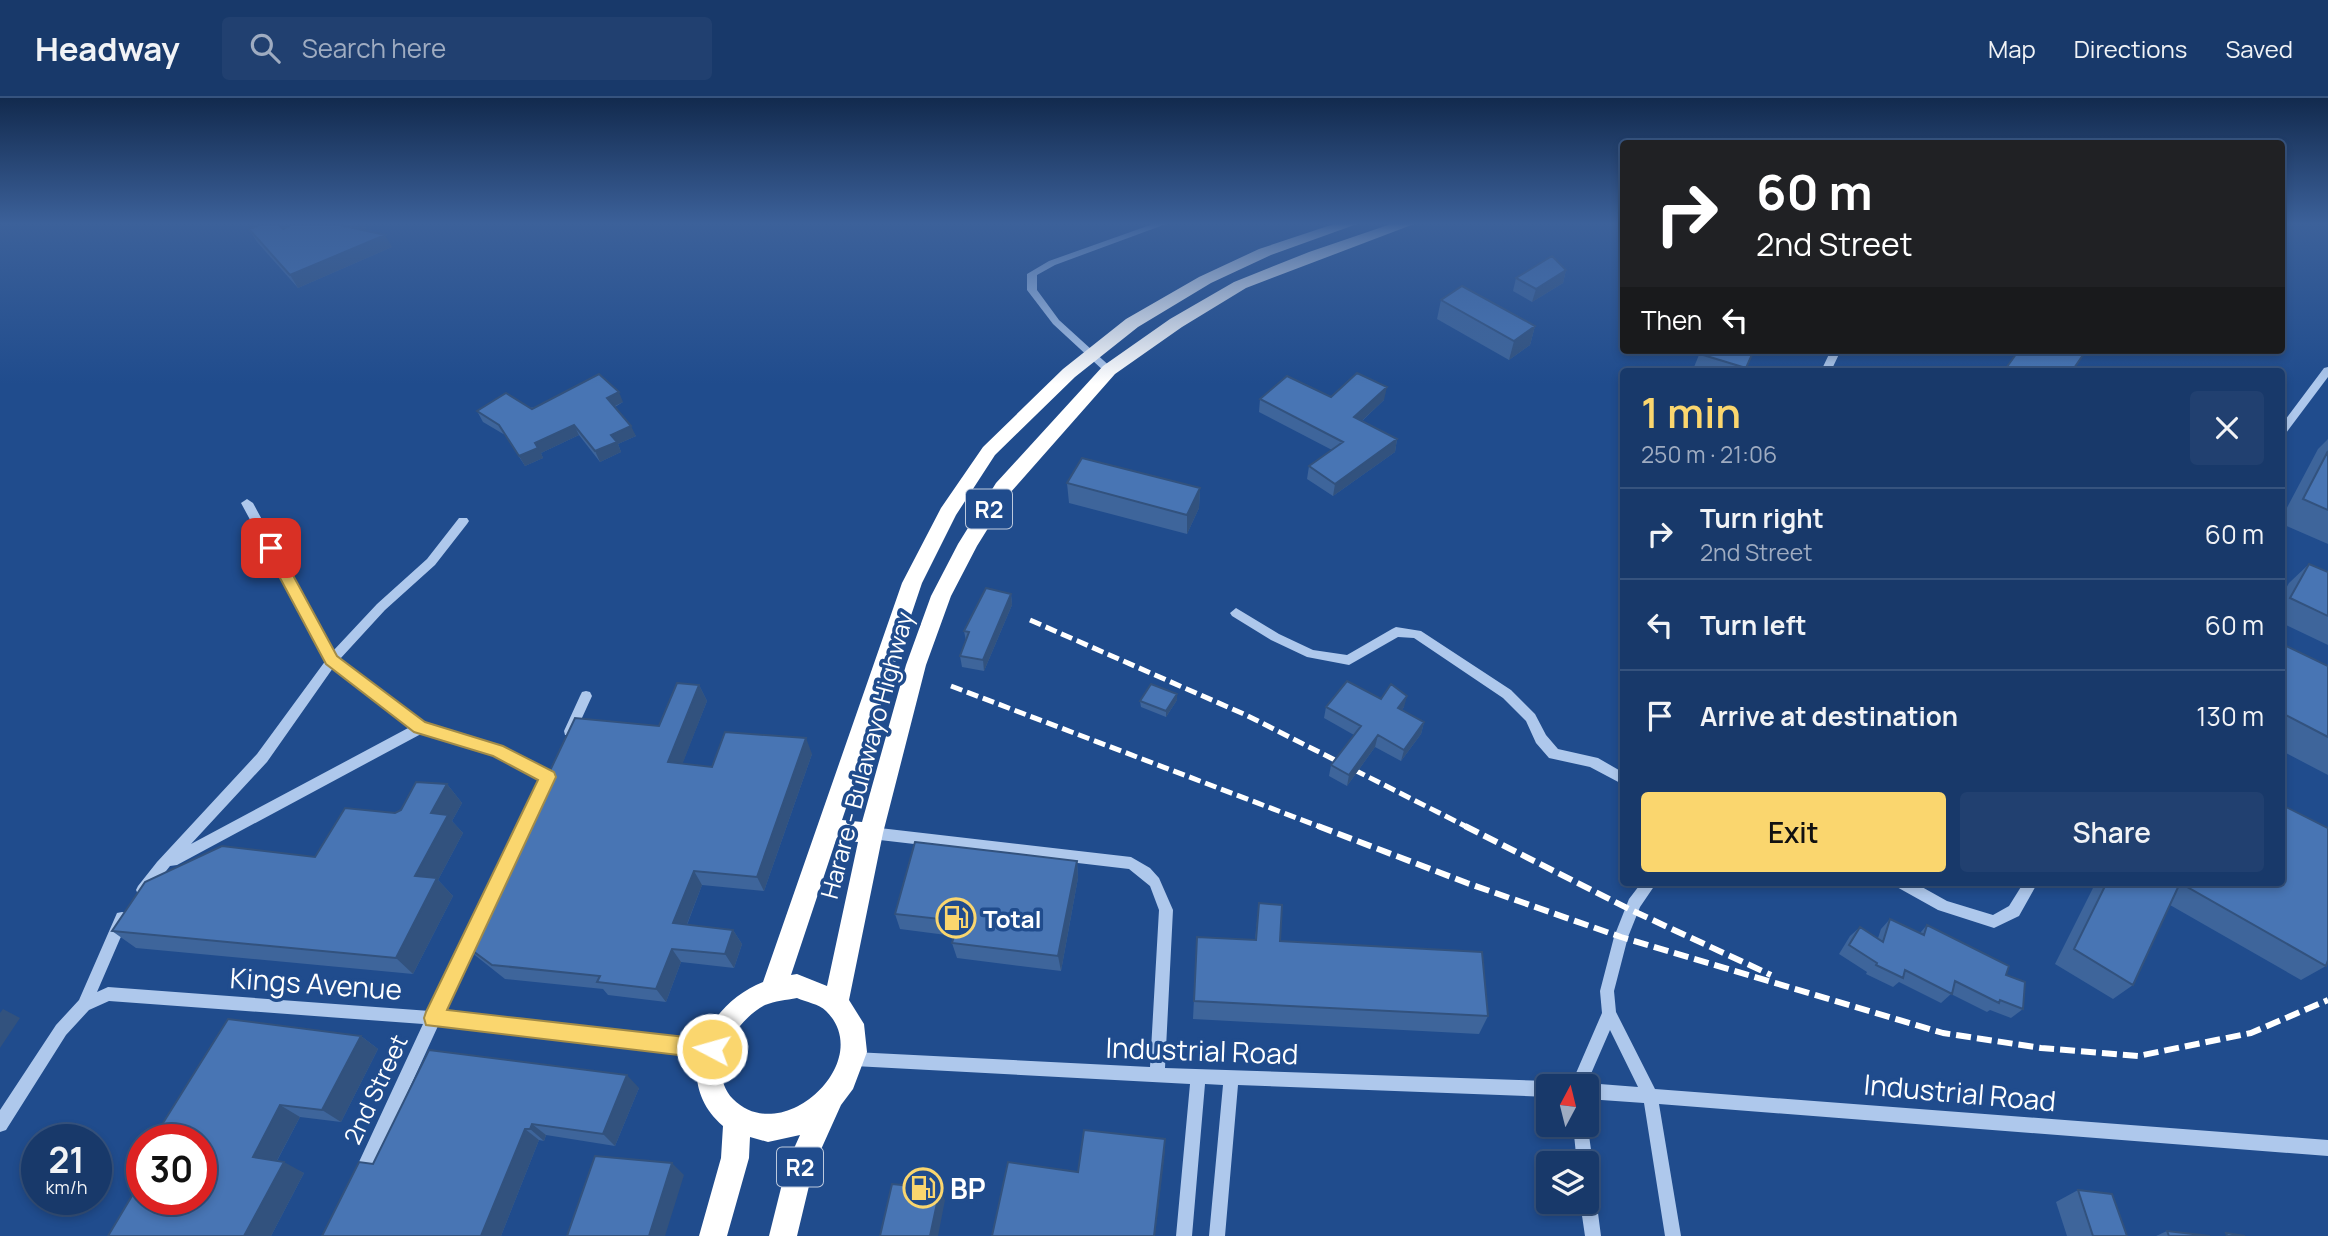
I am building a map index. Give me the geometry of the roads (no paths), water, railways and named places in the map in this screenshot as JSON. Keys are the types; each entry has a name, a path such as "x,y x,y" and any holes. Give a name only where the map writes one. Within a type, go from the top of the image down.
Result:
{"highway":[{"name":"Harare - Bulawayo Highway","path":"773,990 912,583 948,513 989,452 1069,373 1132,323 1211,277"},
{"name":"Harare - Bulawayo Highway","path":"836,1001 871,833 916,665 941,596 968,544 1003,488 1108,370 1175,323 1240,285 1260,277"},
{"path":"829,829 871,833"},
{"path":"713,1236 735,1158 737,1119 720,1105 710,1085 709,1062 715,1038 730,1017 750,1000 773,990 797,986 818,990 836,1001 849,1017 855,1037 854,1059"},
{"name":"R2","path":"783,1236 801,1164 829,1102 845,1082 854,1059"},
{"name":"R2","path":"737,1119 760,1127 784,1126 808,1117 829,1102"}],"street":[{"path":"1032,277 1032,290 1048,311 1108,370"},
{"path":"2285,427 2328,370"},
{"path":"247,503 332,660 420,728 498,751 547,777"},
{"path":"0,1124 61,1030 85,1005 124,916 162,866 262,758 332,660 381,607 431,562 463,521"},
{"path":"1236,613 1275,637 1311,654 1349,660 1396,632 1417,634 1507,694 1531,718 1541,738 1554,754 1593,762 1620,777"},
{"path":"564,743 586,696"},
{"path":"162,866 420,728"},
{"path":"871,833 1131,863 1148,873 1159,887 1166,910 1157,1075"},
{"path":"1647,886 1634,904 1620,937 1608,991 1609,1013 1650,1094 1673,1236"},
{"path":"1907,886 1943,906 1994,922 2014,911 2029,886"},
{"name":"2nd Street","path":"355,1188 479,922"},
{"name":"Kings Avenue","path":"85,1005 108,993 433,1018 712,1049"},
{"path":"1583,1074 1609,1013"},
{"name":"Industrial Road","path":"854,1059 1198,1077 1536,1089"},
{"path":"1184,1236 1198,1077"},
{"path":"1217,1236 1231,1078"},
{"name":"Industrial Road","path":"1600,1091 2328,1148"},
{"path":"1590,1214 1593,1236"}],"railway":[{"path":"1030,620 1246,715 1469,828"},
{"path":"951,686 1323,828"},
{"path":"1318,826 1467,883 1621,937 1943,1033 2041,1048 2138,1056 2251,1033 2328,1000"},
{"path":"1465,826 1631,910 1771,975"}],"place":[{"name":"Total","path":"956,918"},
{"name":"BP","path":"923,1188"}]}
